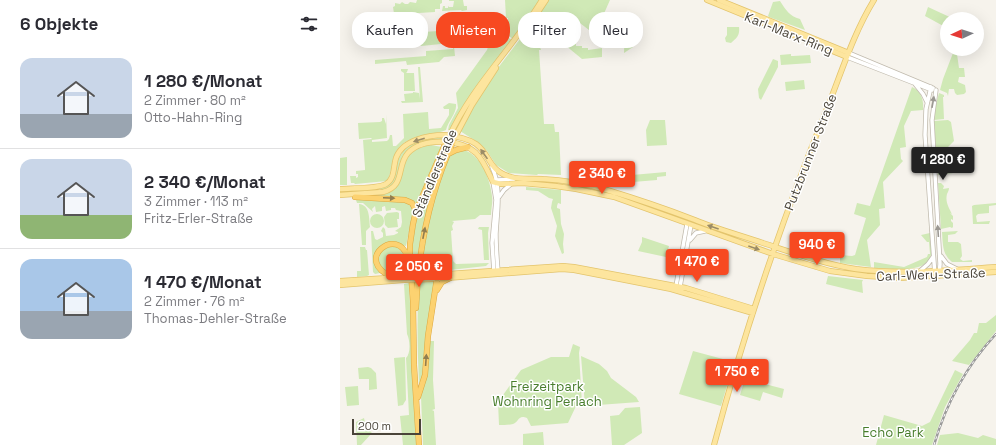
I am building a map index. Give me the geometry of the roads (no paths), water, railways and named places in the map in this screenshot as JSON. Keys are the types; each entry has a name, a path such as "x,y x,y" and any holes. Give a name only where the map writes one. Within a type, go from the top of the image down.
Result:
{"highway":[{"name":"Ständlerstraße","path":"420,445 414,365 410,236 416,211 446,142"},
{"name":"Ständlerstraße","path":"420,445 416,320 420,259 427,217 453,142"},
{"path":"448,155 456,150 468,147"},
{"path":"355,197 405,200 412,203 416,211"},
{"path":"394,277 382,272 378,268 376,262 378,252 388,245 396,245 403,249 406,254 412,276"},
{"path":"418,397 425,375 428,336 434,298 434,277"},
{"path":"434,298 438,286 450,278"}],"main road":[{"name":"Ständlerstraße","path":"446,142 463,109 475,91 542,0"},
{"name":"Ständlerstraße","path":"453,142 472,105 490,76 546,0"},
{"name":"Karl-Marx-Ring","path":"707,0 848,55"},
{"name":"Karl-Marx-Ring","path":"719,0 848,55"},
{"name":"Putzbrunner Straße","path":"714,445 754,311 805,161 848,55 874,0"},
{"path":"340,189 386,184 390,181 398,154 404,146 421,139 440,135 456,136 478,145 492,166 503,174 517,179"},
{"path":"340,196 389,190 397,182 403,161 412,150 426,144 446,142 453,142 468,147 481,159 496,182"},
{"name":"Carl-Wery-Straße","path":"517,179 559,180 594,187 809,258 836,265 864,270 896,272 996,267"},
{"name":"Carl-Wery-Straße","path":"496,182 555,186 618,198 773,254 830,271 867,276 904,278 996,272"},
{"path":"378,186 380,189 378,192"},
{"path":"591,192 595,191 594,187"},
{"path":"340,196 355,197"},
{"path":"689,224 690,218"},
{"path":"805,264 810,262 809,258"},
{"path":"434,277 496,272 562,269 581,270 678,287 754,311"},
{"path":"581,270 671,289 754,311"},
{"path":"340,285 403,279 412,276 450,278 496,272"},
{"path":"340,281 394,277 403,279"}],"street":[{"path":"848,55 914,83 931,88"},
{"path":"848,55 936,90 932,120 940,254 937,276"},
{"path":"914,83 924,94 927,103"},
{"path":"931,88 927,103 925,121 934,256 937,270"},
{"path":"492,166 499,198 496,272"},
{"path":"496,182 517,179"},
{"path":"496,182 492,243 496,272"},
{"path":"499,198 506,188 514,184"},
{"path":"678,287 689,243 689,224"},
{"path":"678,287 689,224"},
{"path":"689,243 696,233 705,230"},
{"path":"940,254 945,262 957,269"},
{"path":"919,271 928,264 934,256"}],"railway":[{"path":"934,445 951,400 967,372 996,334"}],"park label":[{"name":"Freizeitpark Wohnring Perlach","path":"547,394"},
{"name":"Echo Park","path":"893,432"}]}
